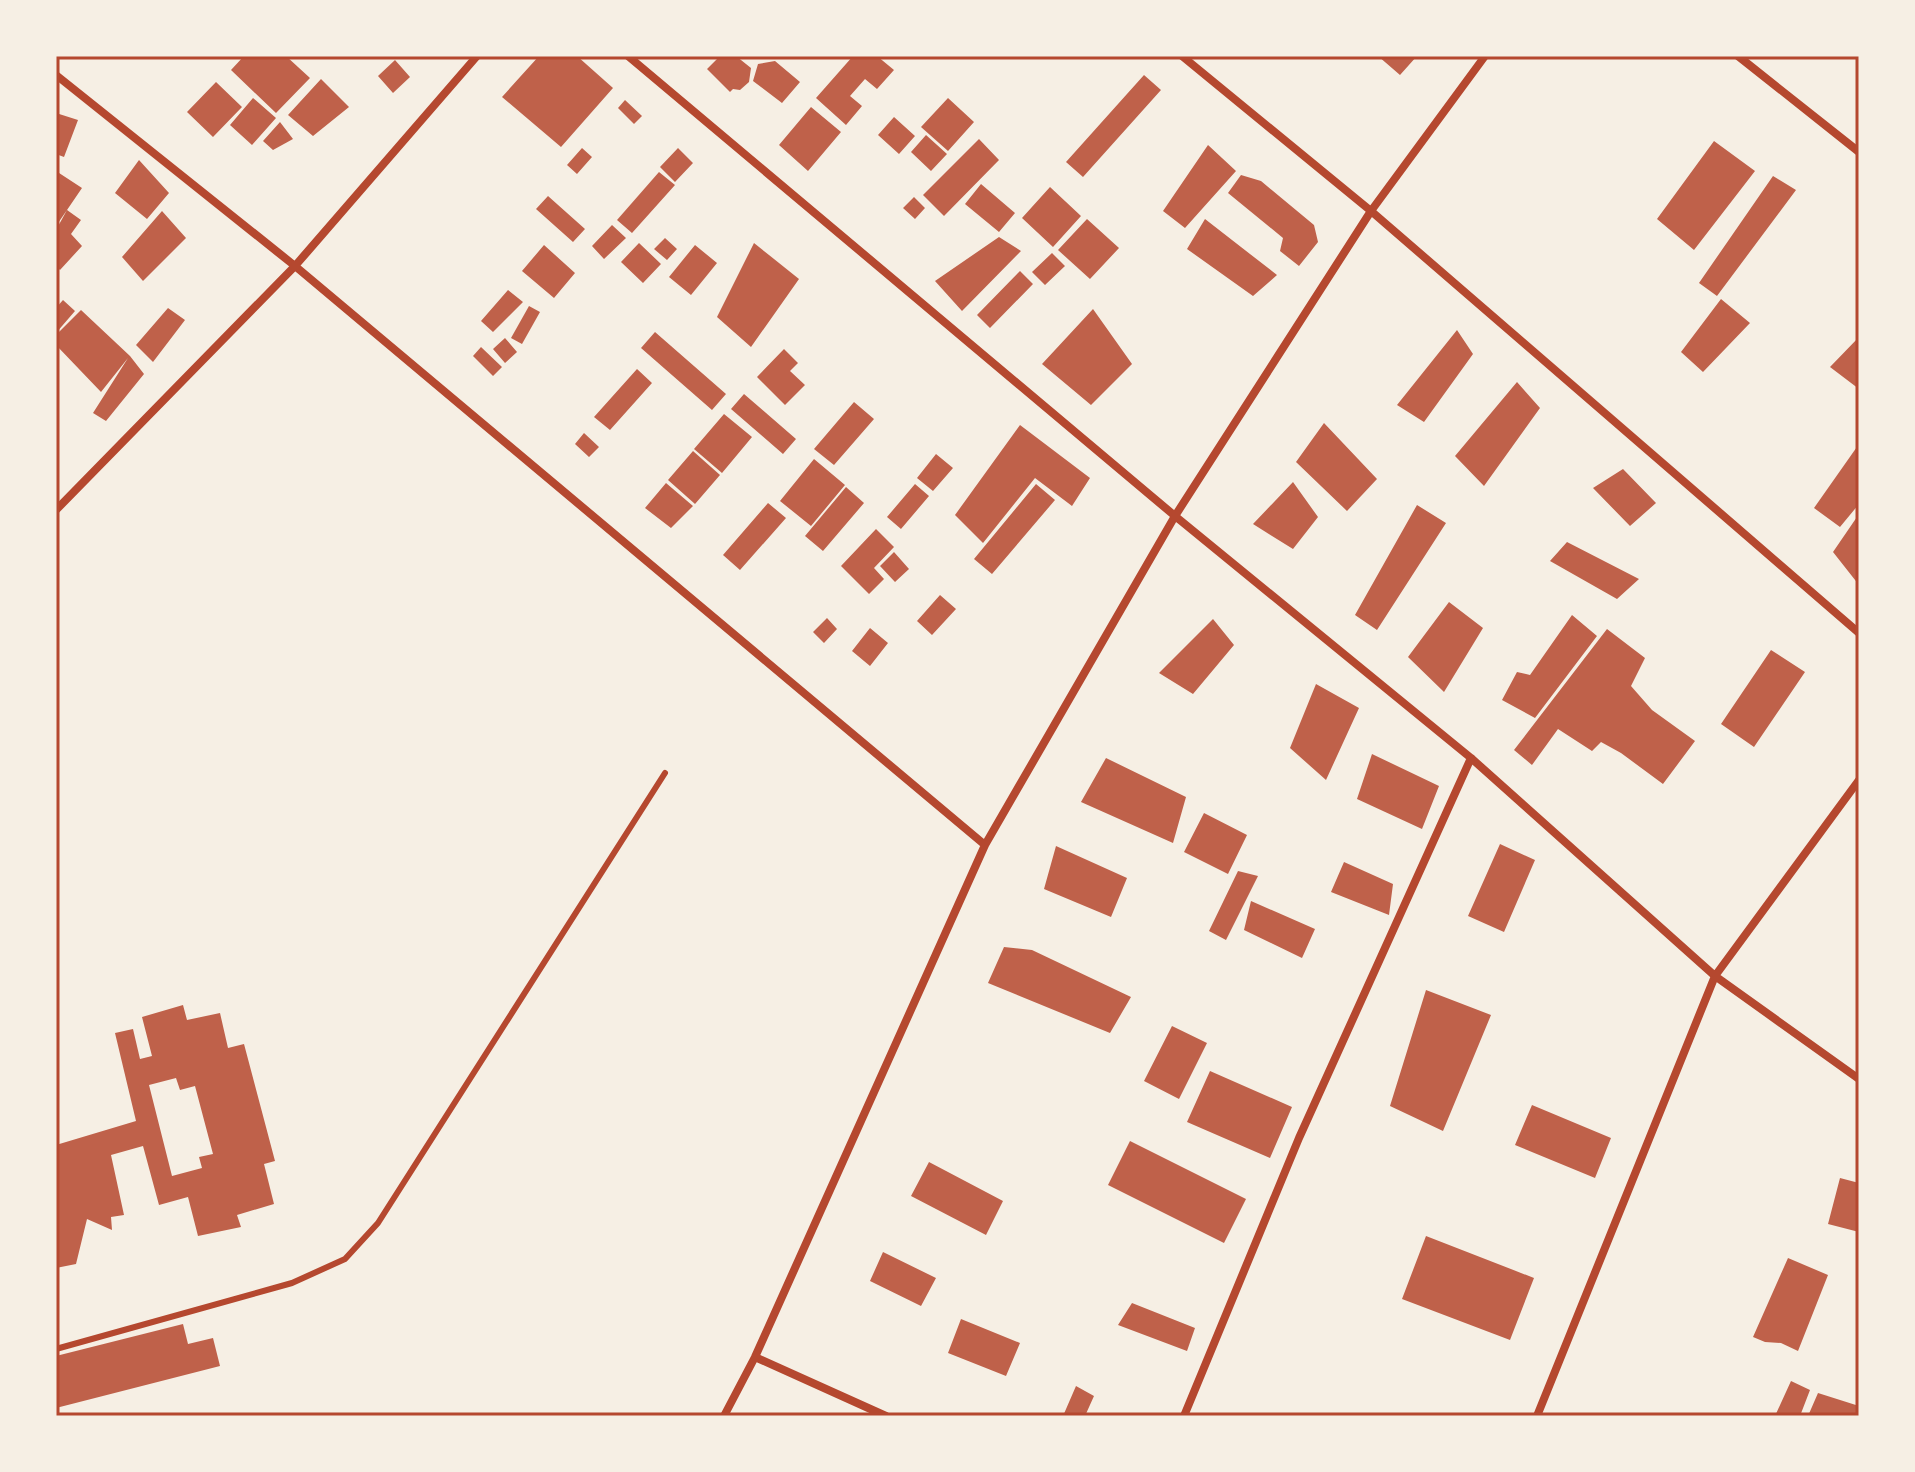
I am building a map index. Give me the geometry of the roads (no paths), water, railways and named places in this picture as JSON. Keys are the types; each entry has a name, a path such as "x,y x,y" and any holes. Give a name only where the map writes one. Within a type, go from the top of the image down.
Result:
{"street":[{"path":"56,510 295,266 477,56"},
{"path":"628,56 1175,516 1471,758 1715,976 1859,1079"},
{"path":"1182,56 1371,211 1859,633"},
{"path":"724,1416 755,1357 985,845 1175,516 1371,211 1485,56"},
{"path":"1738,56 1859,152"},
{"path":"56,75 295,266 985,845"},
{"path":"1184,1416 1299,1138 1471,758"},
{"path":"1537,1416 1715,976 1859,780"},
{"path":"755,1357 886,1416"}],"lane":[{"path":"56,1349 292,1283 345,1259 378,1223 665,773"}]}
